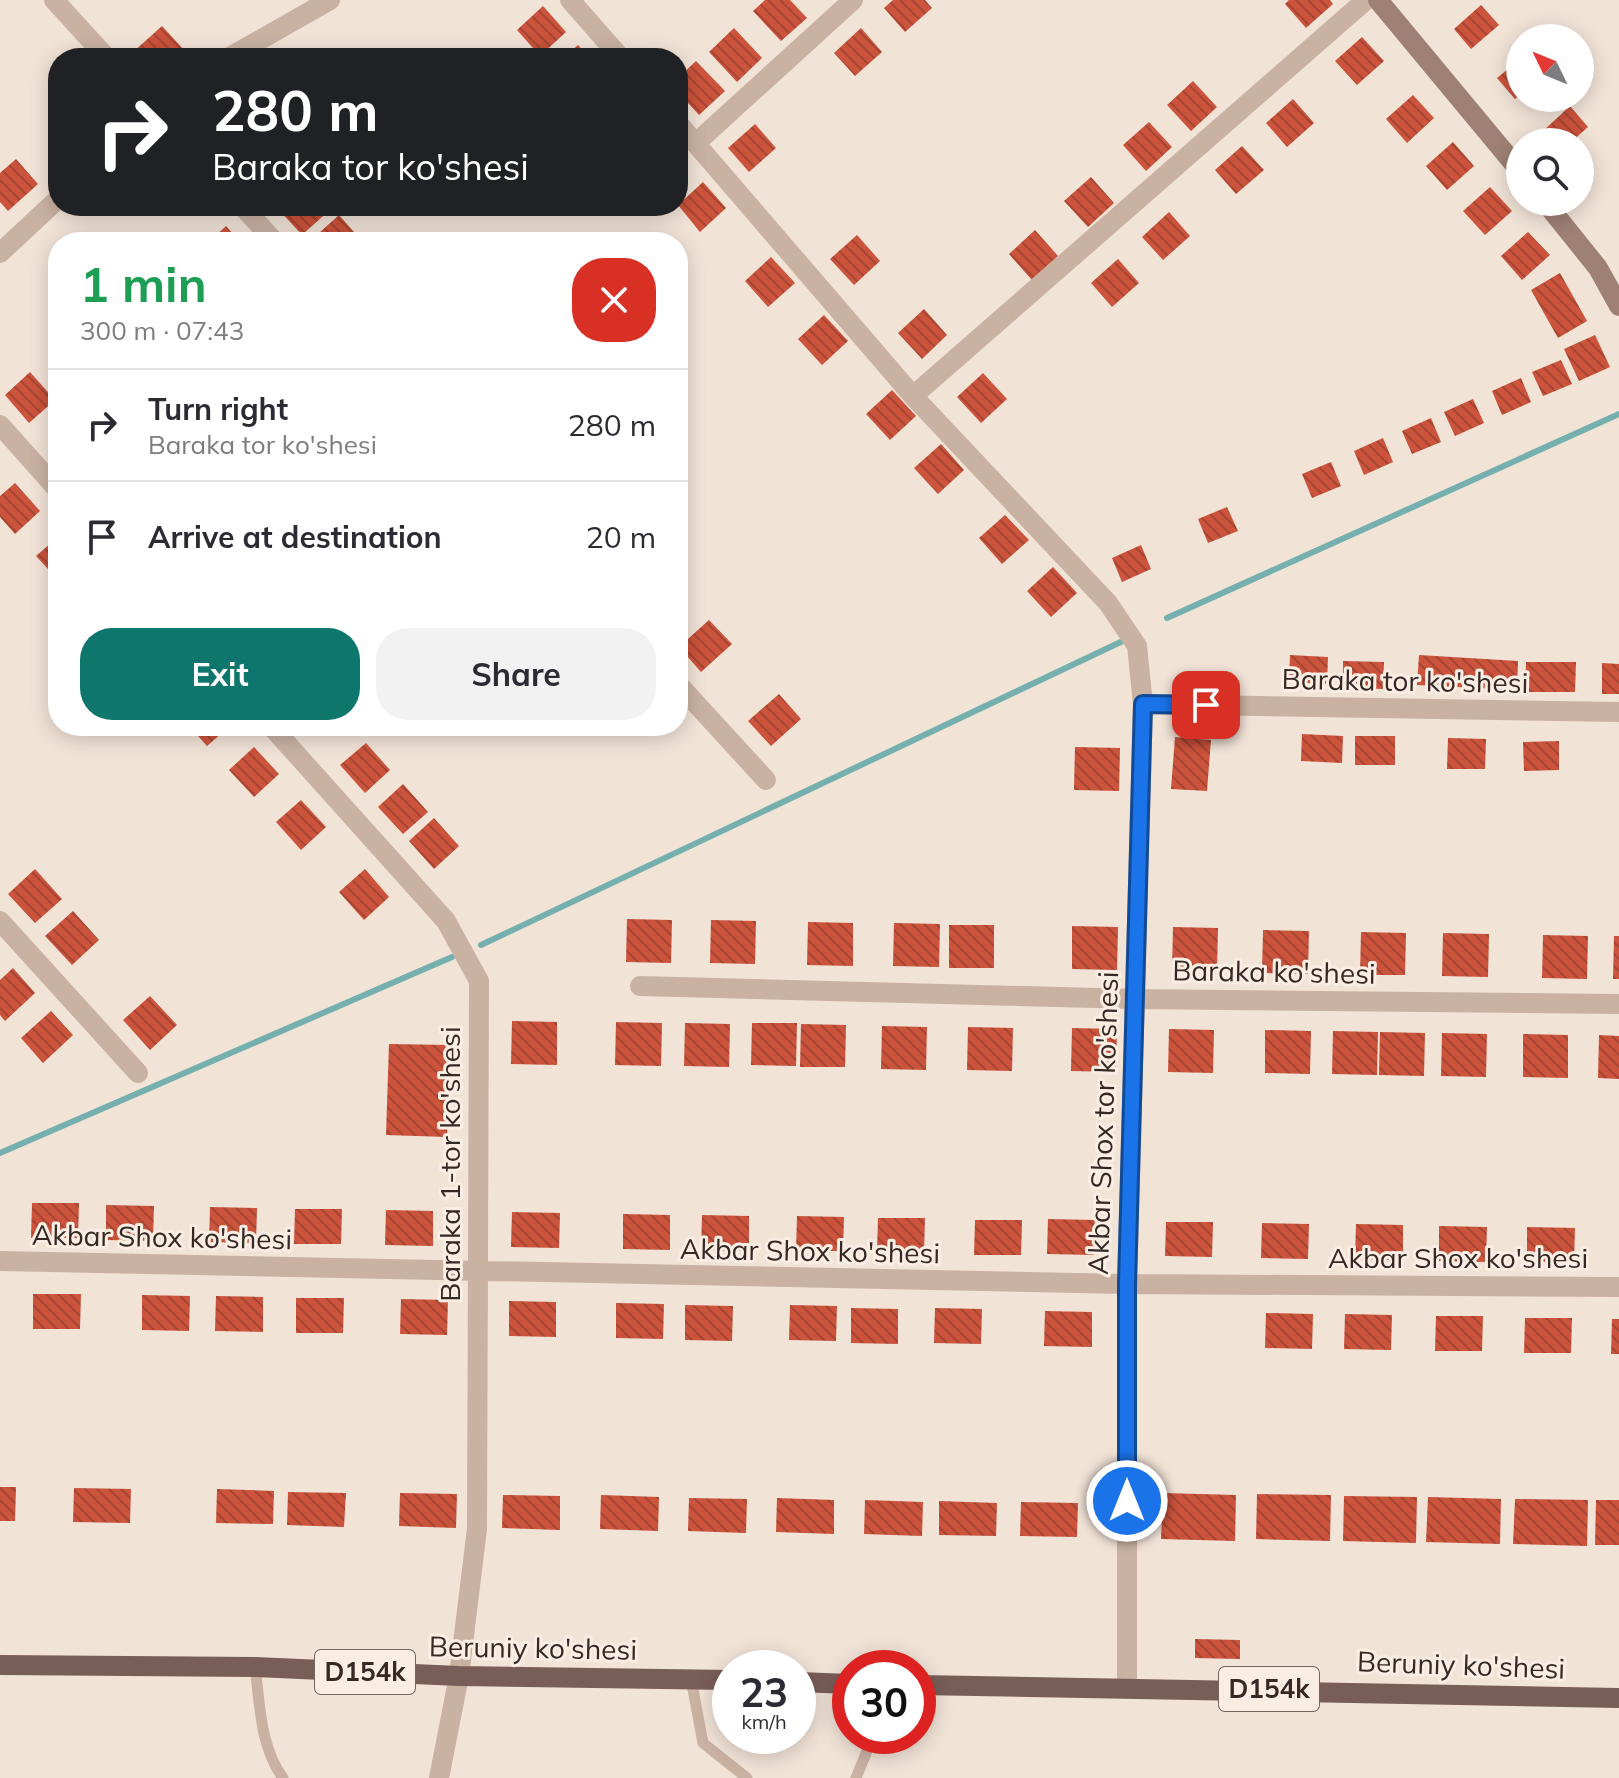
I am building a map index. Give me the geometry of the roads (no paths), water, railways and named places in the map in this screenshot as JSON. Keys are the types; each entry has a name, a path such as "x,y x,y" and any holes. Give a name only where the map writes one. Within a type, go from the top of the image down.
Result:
{"main road":[{"name":"Beruniy ko'shesi","path":"0,1665 255,1667 459,1676 712,1680"},
{"name":"Beruniy ko'shesi","path":"936,1685 1619,1698"}],"street":[{"path":"54,0 98,48"},
{"path":"246,48 330,0"},
{"path":"570,0 612,48"},
{"path":"696,143 853,0"},
{"path":"913,396 1366,0"},
{"path":"1378,0 1506,154"},
{"name":"Akbar Shox tor ko'shesi","path":"688,134 913,396 1108,603 1137,646 1143,704 1127,1284 1127,1687"},
{"path":"0,253 48,208"},
{"path":"251,216 266,232"},
{"path":"1556,216 1598,268 1619,306"},
{"path":"0,425 48,479"},
{"path":"688,695 766,780"},
{"name":"Baraka tor ko'shesi","path":"1143,704 1619,712"},
{"name":"Baraka 1-tor ko'shesi","path":"280,736 446,921 479,981 477,1529 459,1676 439,1778"},
{"path":"0,921 138,1073"},
{"name":"Baraka ko'shesi","path":"640,986 1135,999 1619,1004"},
{"name":"Akbar Shox ko'shesi","path":"0,1261 1127,1284 1619,1287"}],"lane":[{"path":"255,1667 264,1733 273,1762 283,1778"},
{"path":"691,1679 703,1743 747,1778"},
{"path":"427,1778 446,1750"},
{"path":"856,1778 866,1754"}],"waterway":[{"path":"1167,618 1619,414"},
{"path":"481,945 1127,639"},
{"path":"0,1153 452,957"}]}
